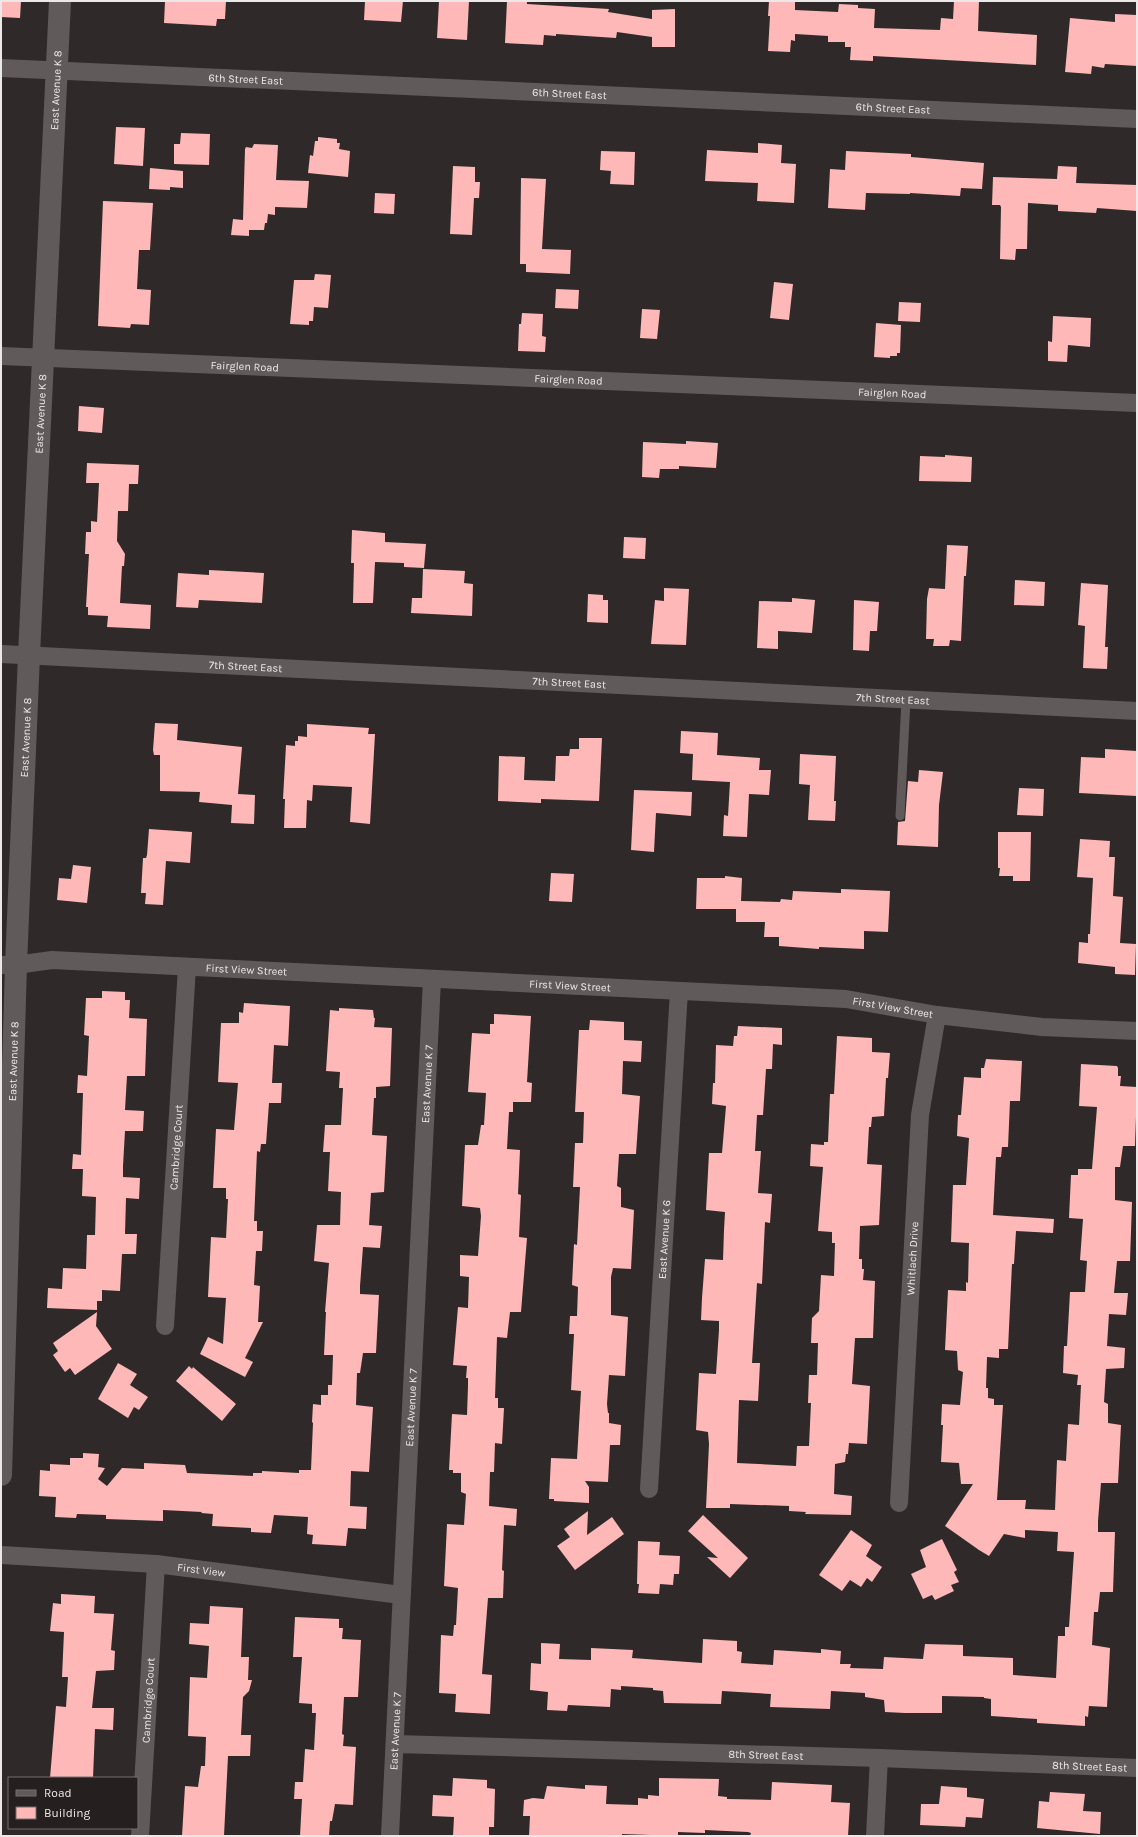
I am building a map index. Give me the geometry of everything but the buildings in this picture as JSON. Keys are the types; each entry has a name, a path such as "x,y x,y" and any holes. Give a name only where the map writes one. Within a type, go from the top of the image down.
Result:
{"street":[{"name":"East Avenue K 8","path":"1,1475 9,965 29,656 60,1"},
{"name":"6th Street East","path":"1,68 1137,119"},
{"name":"Fairglen Road","path":"1,356 1137,403"},
{"name":"7th Street East","path":"1,654 1137,711"},
{"name":"First View Street","path":"9,965 52,960 432,980 846,999 937,1015 1042,1027 1137,1031"},
{"name":"Cambridge Court","path":"165,1326 187,967"},
{"name":"East Avenue K 7","path":"390,1836 432,980"},
{"name":"East Avenue K 6","path":"649,1489 679,991"},
{"name":"Whitlach Drive","path":"899,1503 920,1115 937,1015"},
{"name":"First View","path":"1,1555 156,1564 401,1595"},
{"name":"Cambridge Court","path":"140,1836 156,1564"},
{"name":"8th Street East","path":"395,1744 879,1758 1137,1768"},
{"path":"875,1836 879,1758"}],"lane":[{"path":"900,816 906,700"}]}
